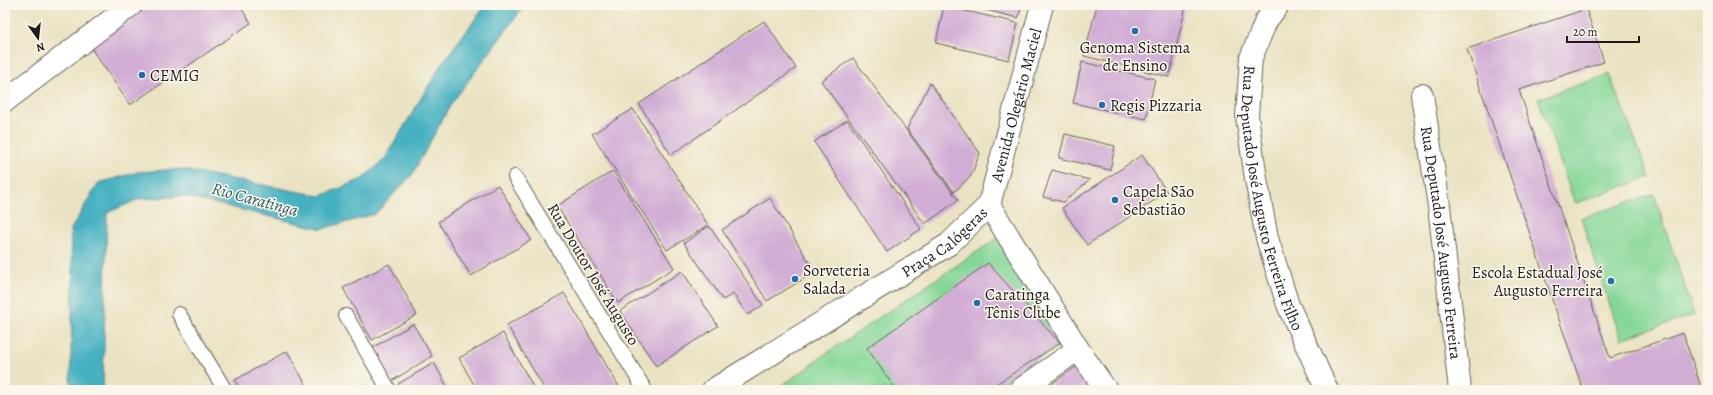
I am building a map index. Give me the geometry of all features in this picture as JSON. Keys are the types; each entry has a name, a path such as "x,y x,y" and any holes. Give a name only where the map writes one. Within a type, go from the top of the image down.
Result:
{"street":[{"path":"5,101 131,5"},
{"name":"Avenida Olegário Maciel","path":"989,205 1042,5"},
{"name":"Rua Deputado José Augusto Ferreira Filho","path":"1278,5 1266,21 1251,58 1247,116 1256,179 1267,238 1288,305 1327,390"},
{"name":"Rua Deputado José Augusto Ferreira","path":"1422,95 1439,206 1460,390"},
{"name":"Praça Calógeras","path":"713,390 949,244 989,205 1078,349 1106,390"},
{"path":"1020,390 1078,349"}],"lane":[{"name":"Rua Doutor José Augusto","path":"515,177 645,390"},
{"path":"179,314 225,390"},
{"path":"346,316 389,390"}],"green space":[{"path":"1609,74 1650,177 1576,203 1538,99"},
{"path":"1654,194 1694,315 1621,339 1581,218"},
{"name":"Caratinga Tênis Clube","path":"1002,235 1060,343 992,390 775,390 816,362 815,361"}],"water":[{"name":"Rio Caratinga","path":"486,5 525,5 451,104 412,175 375,214 322,229 183,196 139,199 107,213 103,390 70,390 73,275 70,231 98,183 138,172 180,169 321,196 362,179 384,160 442,63"}],"building":[{"name":"CEMIG","path":"151,5 239,5 251,23 130,105 89,45"},
{"path":"966,5 1022,5 1018,18"},
{"name":"Genoma Sistema de Ensino","path":"1097,5 1186,6 1169,77 1084,56"},
{"path":"944,6 1018,23 1009,60 936,43"},
{"path":"1586,9 1604,62 1519,90 1610,358 1683,333 1702,390 1583,390 1467,49"},
{"path":"764,21 796,68 671,155 639,104"},
{"path":"853,58 958,200 925,224 821,81"},
{"path":"1082,62 1155,79 1146,119 1073,103"},
{"path":"930,83 980,153 971,176 954,192 907,129"},
{"path":"633,109 708,225 667,250 592,134"},
{"path":"847,120 921,229 887,252 814,142"},
{"path":"1065,134 1115,146 1110,170 1059,158"},
{"name":"Capela São Sebastião","path":"1142,155 1167,192 1087,245 1062,208"},
{"path":"1052,170 1090,180 1063,202 1043,197"},
{"path":"613,171 674,268 618,303 557,206"},
{"path":"498,185 531,240 471,276 438,222"},
{"path":"770,198 815,272 767,301 722,230"},
{"path":"709,226 763,305 748,315 733,294 723,300 684,243"},
{"name":"Caratinga Tênis Clube","path":"988,263 1060,343 987,390 896,390 867,348"},
{"path":"389,264 417,315 372,340 343,288"},
{"path":"682,271 718,326 656,366 620,311"},
{"path":"564,293 621,390 545,390 507,325"},
{"path":"413,324 432,356 392,381 372,348"},
{"path":"503,333 535,390 477,390 459,358"},
{"path":"287,351 309,390 240,390 235,380"},
{"path":"434,363 449,390 401,390 398,384"},
{"path":"1080,364 1099,390 1043,390"},
{"path":"367,385 370,390 358,390"}],"place":[{"name":"Genoma Sistema de Ensino","path":"1135,31"},
{"name":"CEMIG","path":"142,75"},
{"name":"Regis Pizzaria","path":"1102,105"},
{"name":"Capela São Sebastião","path":"1115,200"},
{"name":"Sorveteria Salada","path":"795,279"},
{"name":"Escola Estadual José Augusto Ferreira","path":"1611,281"},
{"name":"Caratinga Tênis Clube","path":"977,303"}]}
